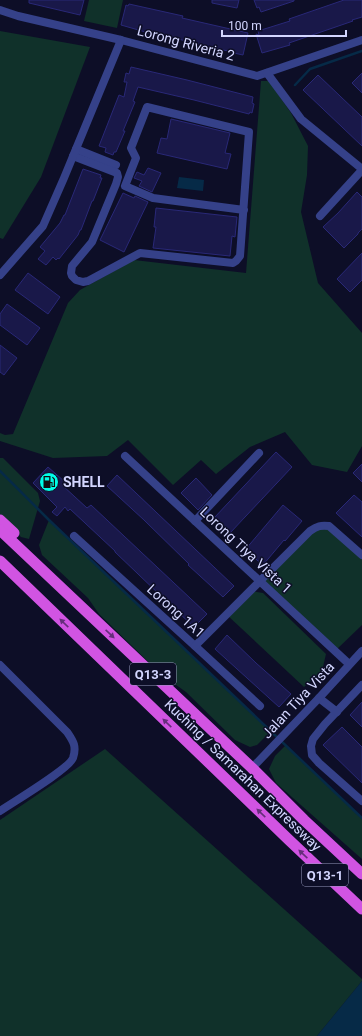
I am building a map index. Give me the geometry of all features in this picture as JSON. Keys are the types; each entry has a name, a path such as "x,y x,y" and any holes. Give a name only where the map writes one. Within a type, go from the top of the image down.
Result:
{"highway":[{"path":"0,520 87,604 93,611 94,619"},
{"name":"Kuching / Samarahan Expressway","path":"0,530 362,874"},
{"name":"Kuching / Samarahan Expressway","path":"0,561 362,910"}],"street":[{"name":"Lorong Riveria 2","path":"0,10 18,16 121,40 258,76 362,40"},
{"path":"0,275 42,226 75,152 121,40"},
{"path":"267,73 302,119 362,169 320,216"},
{"path":"75,152 117,173 118,177 92,242 72,266 71,273 76,280 83,282 88,281 140,252 233,263 240,256 244,210 249,132 147,107 131,148 136,158 125,186 153,198 244,210"},
{"path":"75,152 116,165"},
{"path":"195,521 259,453"},
{"name":"Lorong Tiya Vista 1","path":"125,456 349,664"},
{"path":"195,646 310,531 317,526 329,526 362,555"},
{"name":"Lorong 1A1","path":"74,536 260,706"},
{"name":"Jalan Tiya Vista","path":"252,768 362,651"},
{"path":"0,665 67,732 75,745 73,759 62,770 0,811"},
{"path":"362,685 313,738 311,746 312,755 319,763 362,801"},
{"path":"319,698 337,712"}],"green space":[{"path":"89,0 123,0 117,28 84,21"},
{"path":"0,31 90,47 41,177 3,239 0,238"},
{"path":"261,81 269,81 291,113 308,146 307,175 301,212 318,283 362,333 362,446 347,472 312,465 285,432 250,447 216,474 201,460 173,485 128,440 107,456 53,458 0,441 0,433 5,435 13,434 68,303 80,290 134,260 246,273"},
{"path":"0,458 3,458 38,493 40,501 29,539 21,537 0,516"},
{"path":"49,520 271,731 257,745 250,747 235,740 186,692 162,675 99,614 88,598 42,555 39,545"},
{"path":"323,525 362,555 362,625 335,651 260,581 310,531"},
{"path":"251,591 263,593 326,654 322,671 304,687 227,615"},
{"path":"286,745 362,818 362,859 276,783 269,769 275,756"},
{"path":"105,749 362,979 362,981 317,1036 0,1036 0,820"}],"water":[{"path":"179,177 204,180 203,191 177,188"},
{"path":"362,981 362,1036 317,1036"}],"building":[{"path":"29,0 84,0 80,15 29,3"},
{"path":"212,0 239,0 237,8 212,3"},
{"path":"254,0 294,1 261,12 259,7 257,8"},
{"path":"344,0 362,0 362,17 289,43 290,45 262,53 256,34 259,35 258,31 290,21 289,19"},
{"path":"129,4 248,33 243,55 201,46 202,45 170,37 171,36 149,33 121,25 126,5 128,6"},
{"path":"131,67 253,97 252,103 254,104 252,113 250,112 249,114 138,87 133,101 135,102 116,152 114,152 113,155 105,152 106,148 99,146 119,95 124,97 127,82 124,82 126,73 129,74"},
{"path":"362,73 362,93 352,83"},
{"path":"318,75 362,117 362,146 303,90"},
{"path":"171,119 230,133 225,153 231,154 227,169 157,153 161,138 167,139"},
{"path":"148,168 161,173 152,192 139,186 142,181 134,178 137,172 144,175"},
{"path":"83,169 101,175 100,178 102,178 78,235 59,259 58,258 56,260 53,257 46,265 38,259 45,251 40,247 65,215"},
{"path":"357,192 362,197 362,229 344,248 323,227"},
{"path":"123,193 134,198 135,196 148,202 124,252 100,240"},
{"path":"156,208 237,217 235,237 232,236 230,256 153,248 156,227 154,227"},
{"path":"362,253 362,280 350,292 337,279"},
{"path":"28,273 60,297 48,314 15,290"},
{"path":"7,304 40,328 27,345 0,325 0,314"},
{"path":"0,345 17,358 4,375 0,372"},
{"path":"276,452 292,467 230,533 214,518"},
{"path":"362,464 362,482 353,473"},
{"path":"48,467 65,482 62,485 87,508 91,505 207,614 194,627 70,509 68,511 65,507 57,516 52,512 57,507 33,483"},
{"path":"117,475 234,586 223,597 107,486"},
{"path":"196,478 212,495 198,510 181,493"},
{"path":"354,495 362,502 362,537 336,513"},
{"path":"283,505 302,521 263,565 245,550"},
{"path":"227,635 291,694 279,707 215,649"},
{"path":"362,702 362,727 350,715"},
{"path":"342,727 362,747 362,783 323,745"}],"waterway":[{"path":"295,85 310,69 362,51"},
{"path":"0,471 49,520 362,818"}],"place":[{"name":"SHELL","path":"49,482"}]}
